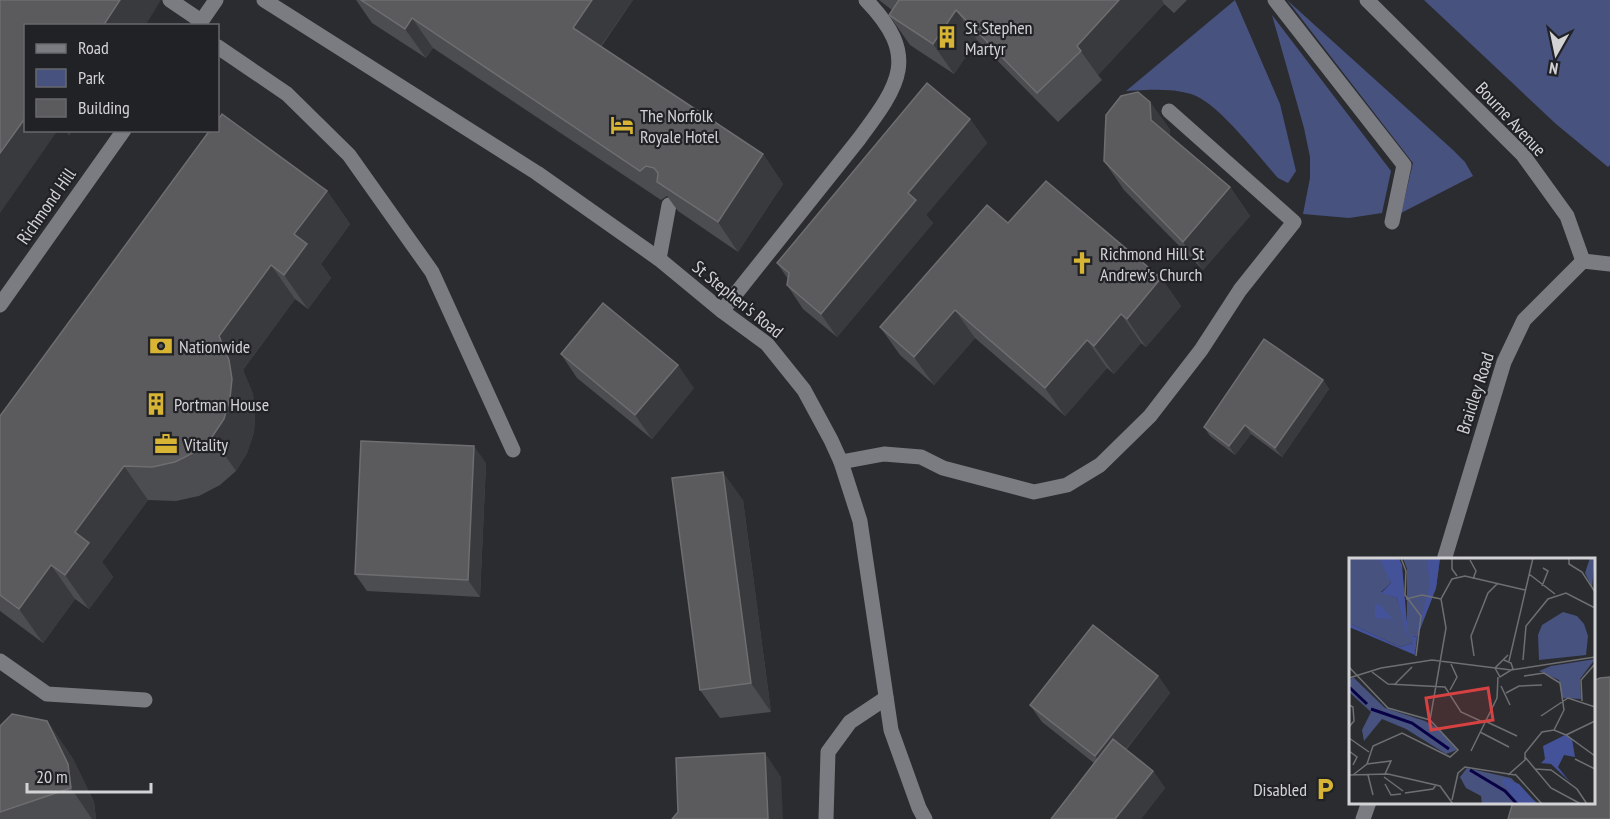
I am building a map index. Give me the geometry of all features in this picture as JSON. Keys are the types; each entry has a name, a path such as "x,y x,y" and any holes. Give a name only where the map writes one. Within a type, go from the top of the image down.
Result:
{"street":[{"path":"170,0 200,23 216,0"},
{"name":"St Stephen's Road","path":"264,0 537,173 659,259 722,311 767,344 804,390 841,462 860,521 891,730 925,819"},
{"path":"722,311 860,139 896,83 899,63 895,39 884,18 866,0"},
{"path":"1275,0 1404,165 1392,222"},
{"name":"Bourne Avenue","path":"1367,0 1522,155 1567,216 1583,261"},
{"path":"219,48 287,94 349,155 432,272 513,450"},
{"path":"841,462 884,454 921,457 943,468 1034,492 1067,485 1100,465 1150,416 1201,350 1240,290 1294,222 1169,111"},
{"name":"Richmond Hill","path":"0,305 123,132"},
{"path":"659,259 669,206"},
{"path":"1583,261 1610,264"},
{"name":"Braidley Road","path":"1445,558 1504,362 1524,320 1583,261"},
{"path":"0,661 47,694 145,700"},
{"path":"826,819 828,752 850,722 886,698"},
{"path":"1363,819 1368,804"}],"green space":[{"path":"1235,0 1280,104 1296,171 1288,183 1278,178 1225,118 1201,99 1191,94 1175,91 1126,91"},
{"path":"1287,0 1453,150 1465,162 1473,176 1401,213 1413,163"},
{"path":"1424,0 1610,0 1610,165 1608,167 1556,124"},
{"path":"1272,15 1391,171 1382,213 1349,218 1303,214 1310,178 1310,157"}],"building":[{"path":"0,0 120,0 104,24 24,24 24,120 0,153"},
{"name":"The Norfolk Royale Hotel","path":"361,0 592,0 573,28 763,154 718,222 657,182 658,173 654,168 646,166 640,171 412,18 405,29"},
{"path":"899,0 1119,0 1077,46 1081,51 1037,93 956,10 933,44 889,15"},
{"path":"927,83 970,119 908,193 916,200 821,314 787,285 789,273 777,263"},
{"path":"1138,92 1150,102 1151,120 1230,187 1183,242 1104,161 1106,115 1121,96"},
{"name":"Portman House","path":"222,114 327,191 294,234 307,244 284,275 271,265 219,336 229,360 232,379 224,419 212,437 197,451 175,462 152,467 124,466 75,532 89,543 65,575 51,565 19,609 0,595 0,416 209,132 219,132 219,118"},
{"path":"1046,181 1161,278 1127,319 1121,314 1094,346 1087,340 1045,388 955,310 914,357 880,327 987,205 1008,223"},
{"path":"603,303 678,365 635,415 561,354"},
{"path":"1264,339 1323,380 1275,448 1245,425 1229,446 1204,427"},
{"path":"361,441 474,446 468,580 355,574"},
{"path":"723,472 751,683 700,690 672,478"},
{"path":"1093,625 1158,676 1095,756 1030,705"},
{"path":"1610,677 1610,819 1508,819 1512,804 1595,804 1595,680"},
{"path":"12,714 47,721 68,764 71,788 0,812 0,726"},
{"path":"1113,739 1153,771 1115,819 1051,819"},
{"path":"765,753 768,819 672,819 678,812 676,758"}],"place":[{"name":"St Stephen Martyr","path":"947,37"},
{"name":"The Norfolk Royale Hotel","path":"622,125"},
{"name":"Richmond Hill St Andrew's Church","path":"1082,263"},
{"name":"Nationwide","path":"161,346"},
{"name":"Portman House","path":"156,404"},
{"name":"Vitality","path":"166,444"},
{"name":"Disabled","path":"1325,789"}]}
